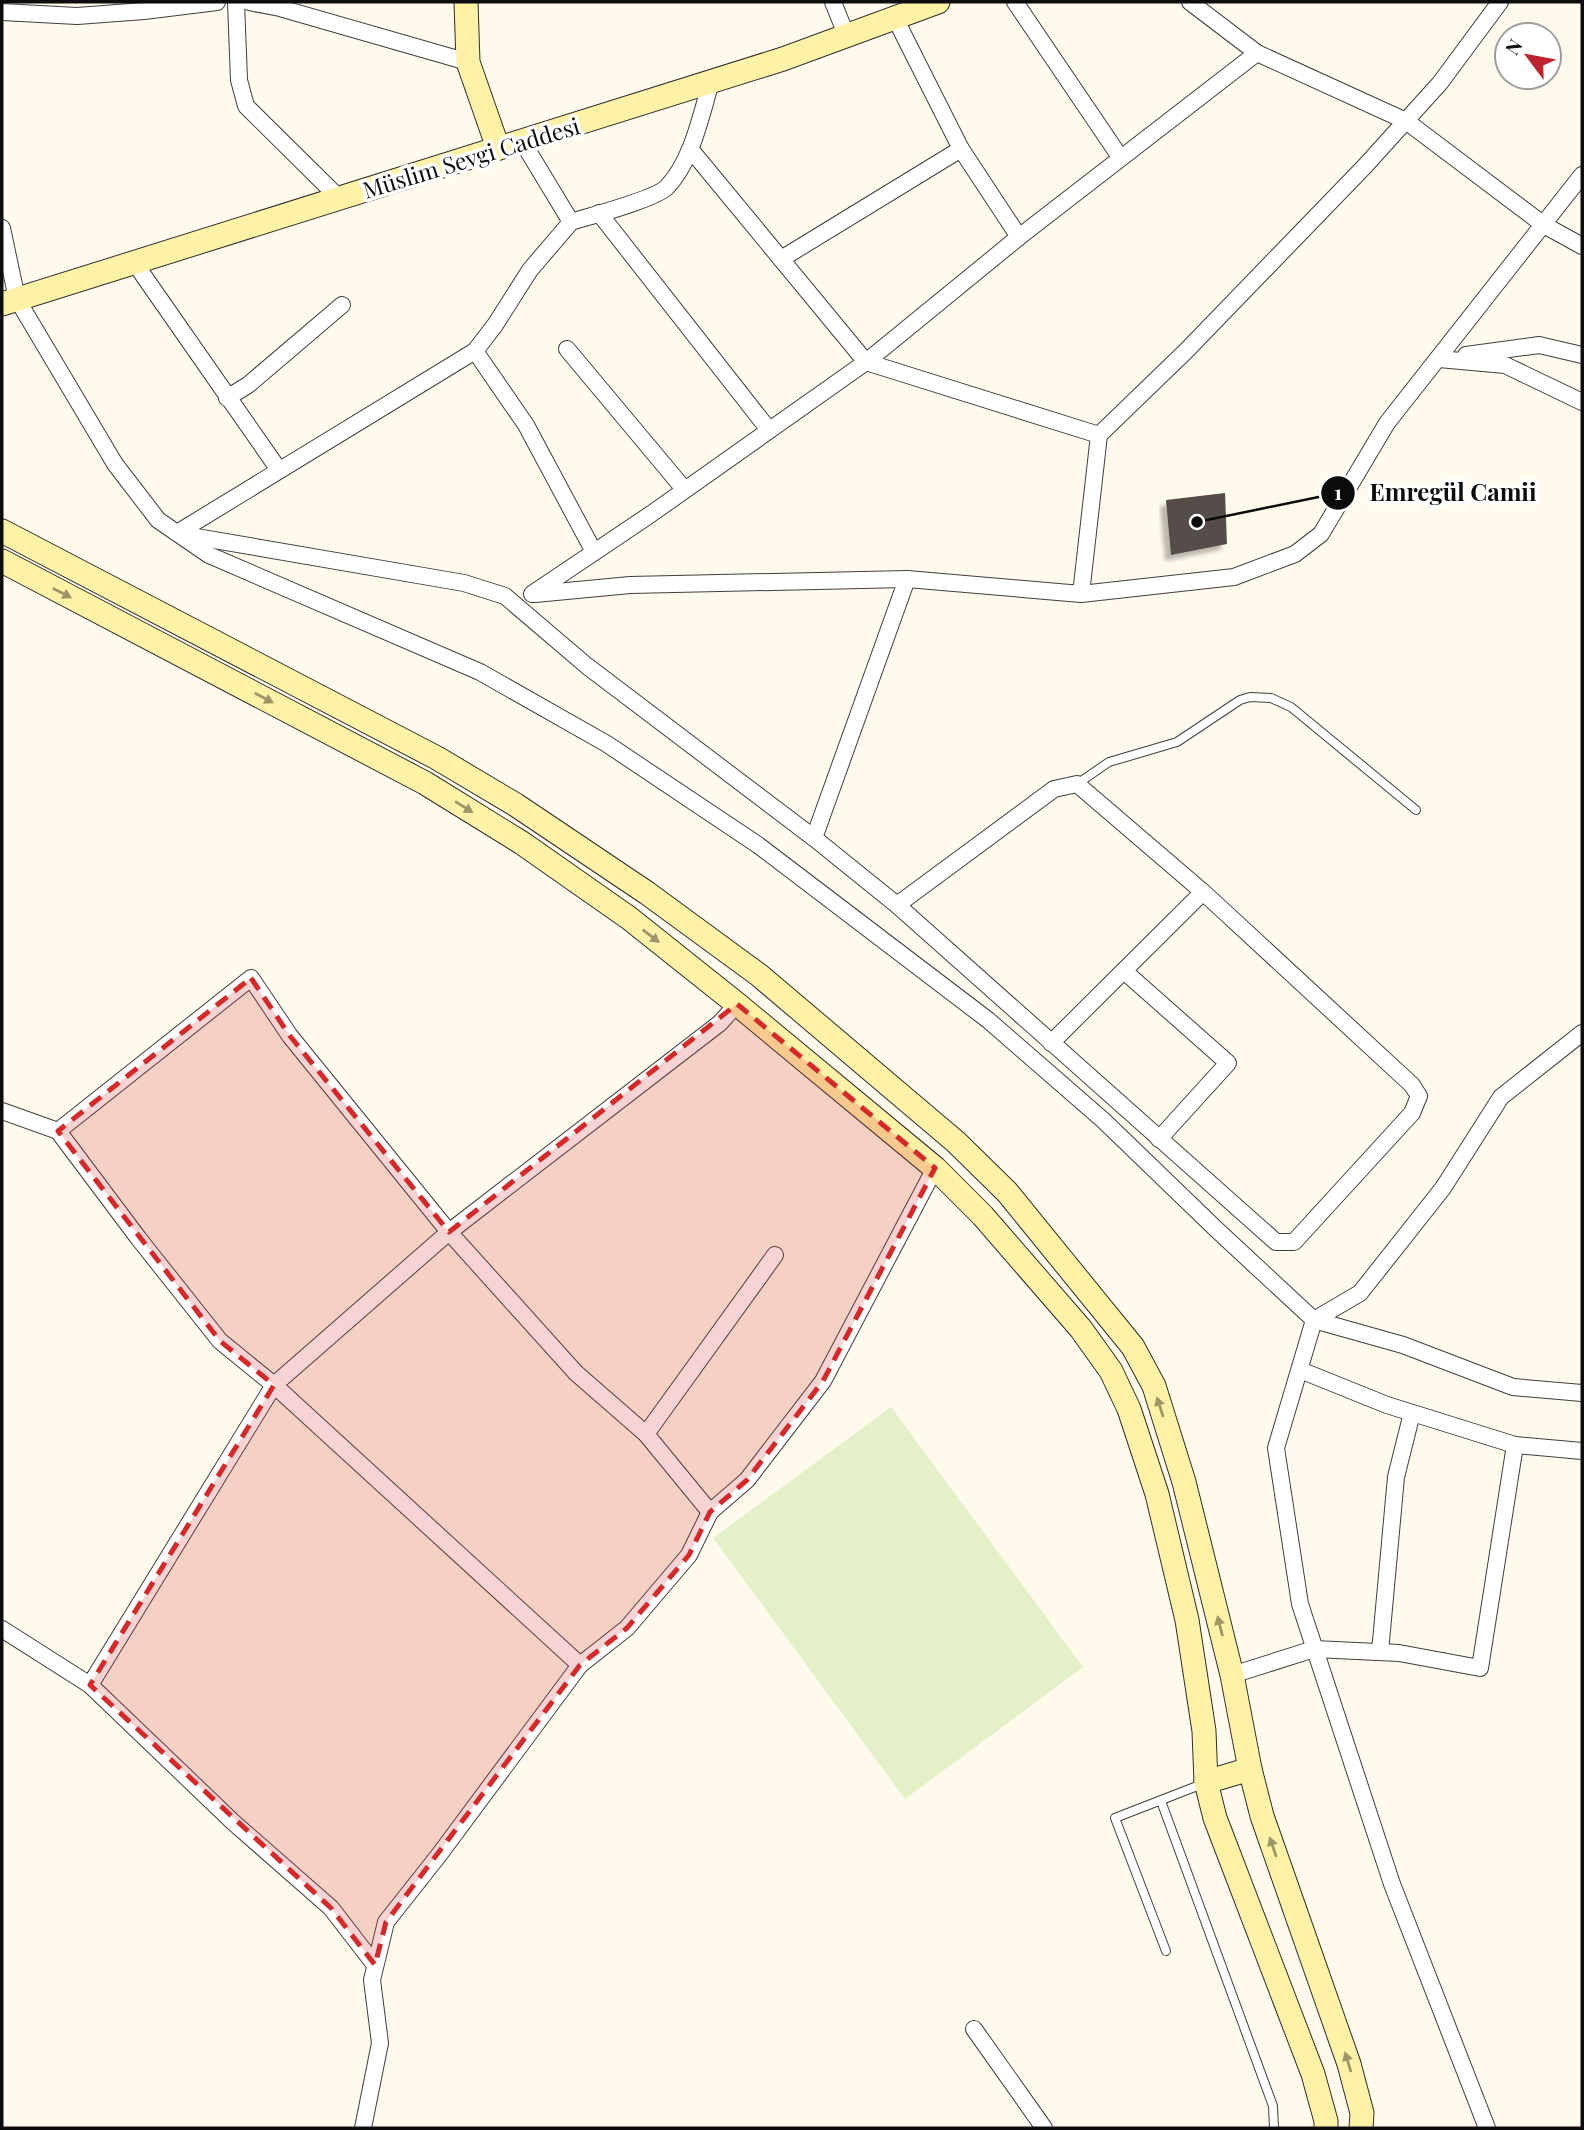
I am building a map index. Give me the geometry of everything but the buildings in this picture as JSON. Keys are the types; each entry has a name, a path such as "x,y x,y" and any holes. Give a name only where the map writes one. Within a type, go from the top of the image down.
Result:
{"street":[{"path":"2,12 77,16 145,6 216,2"},
{"path":"236,2 239,80 246,106 339,198"},
{"path":"249,2 281,5 468,62"},
{"path":"466,2 468,62 498,148"},
{"path":"833,2 847,37"},
{"name":"Müslim Sevgi Caddesi","path":"9,301 711,82 847,37 938,2"},
{"path":"1015,2 1120,157"},
{"path":"1190,2 1257,53 1406,121 1545,225 1582,246"},
{"path":"1081,594 1098,435 1195,341 1366,166 1440,83 1500,2"},
{"path":"895,18 961,149 1019,237"},
{"path":"532,594 866,362 1120,157 1257,53"},
{"path":"178,534 475,351 495,326 530,271 571,222 631,204 667,188 691,150 711,82"},
{"path":"522,141 571,222"},
{"path":"781,259 961,149"},
{"path":"691,150 866,362 1098,435"},
{"path":"178,534 464,583 505,596 630,585 906,579 1081,594 1234,577 1295,554 1321,534 1387,423 1582,175"},
{"path":"598,213 769,430"},
{"path":"2,229 9,301 115,464 158,520 209,555 480,672 607,744 758,845 988,1020 1104,1120 1314,1320 1403,1345 1513,1387 1582,1393"},
{"path":"134,262 279,470"},
{"path":"227,398 248,385 342,305"},
{"path":"1439,359 1539,345 1582,355"},
{"path":"567,349 684,489"},
{"path":"475,351 526,425 594,552"},
{"path":"1439,359 1505,365 1582,402"},
{"path":"2,531 437,758 516,805 647,892 759,975 957,1142 1007,1192 1133,1348 1154,1386 1241,1672 1250,1769 1262,1816 1349,2064 1362,2113 1361,2128"},
{"path":"2,561 425,783 522,843 629,918 935,1168 982,1216 1081,1329 1111,1371 1129,1409 1157,1494 1187,1620 1205,1731 1206,1782 1215,1818 1313,2074 1326,2128"},
{"path":"814,838 906,579"},
{"path":"505,596 587,666 814,838 897,905 1276,1242 1294,1242 1412,1113 1419,1096 1412,1084 1203,892 1077,784 1054,789 897,905"},
{"path":"1051,1043 1203,892"},
{"path":"1124,971 1228,1063 1159,1139"},
{"path":"58,1131 251,978 290,1036 449,1232 576,1373 646,1434 710,1512"},
{"path":"90,1685 274,1385 449,1232 720,1023 737,1004"},
{"path":"1487,2128 1392,1884 1300,1604 1276,1448 1314,1320 1360,1293 1443,1188 1501,1097 1582,1033"},
{"path":"2,1111 58,1131 220,1341 274,1385 580,1665"},
{"path":"362,2128 380,2043 372,1980 386,1922 580,1665 627,1628 689,1555 710,1512 747,1480 823,1381 935,1168 957,1142"},
{"path":"646,1434 775,1255"},
{"path":"1300,1370 1412,1413 1515,1445 1582,1451"},
{"path":"1380,1652 1396,1477 1412,1413"},
{"path":"1241,1672 1314,1648 1399,1653 1480,1668 1515,1445"},
{"path":"2,1629 90,1685 233,1822 331,1908 375,1965"},
{"path":"1206,1782 1250,1769"},
{"path":"974,2029 1044,2128"}],"lane":[{"path":"1077,784 1109,762 1177,742 1231,705 1251,697 1261,697 1282,702 1291,708 1416,810"},
{"path":"1166,1951 1115,1818 1206,1782"},
{"path":"1161,1801 1273,2106 1274,2128"}],"highlighted area":[{"path":"251,978 290,1036 449,1232 737,1004 935,1168 823,1381 747,1480 710,1512 689,1555 627,1628 580,1665 386,1922 375,1965 331,1908 90,1685 274,1385 220,1341 58,1131"}],"green space":[{"path":"891,1407 1083,1667 905,1799 713,1538"}],"place":[{"name":"Emregül Camii","path":"1197,522"}]}
